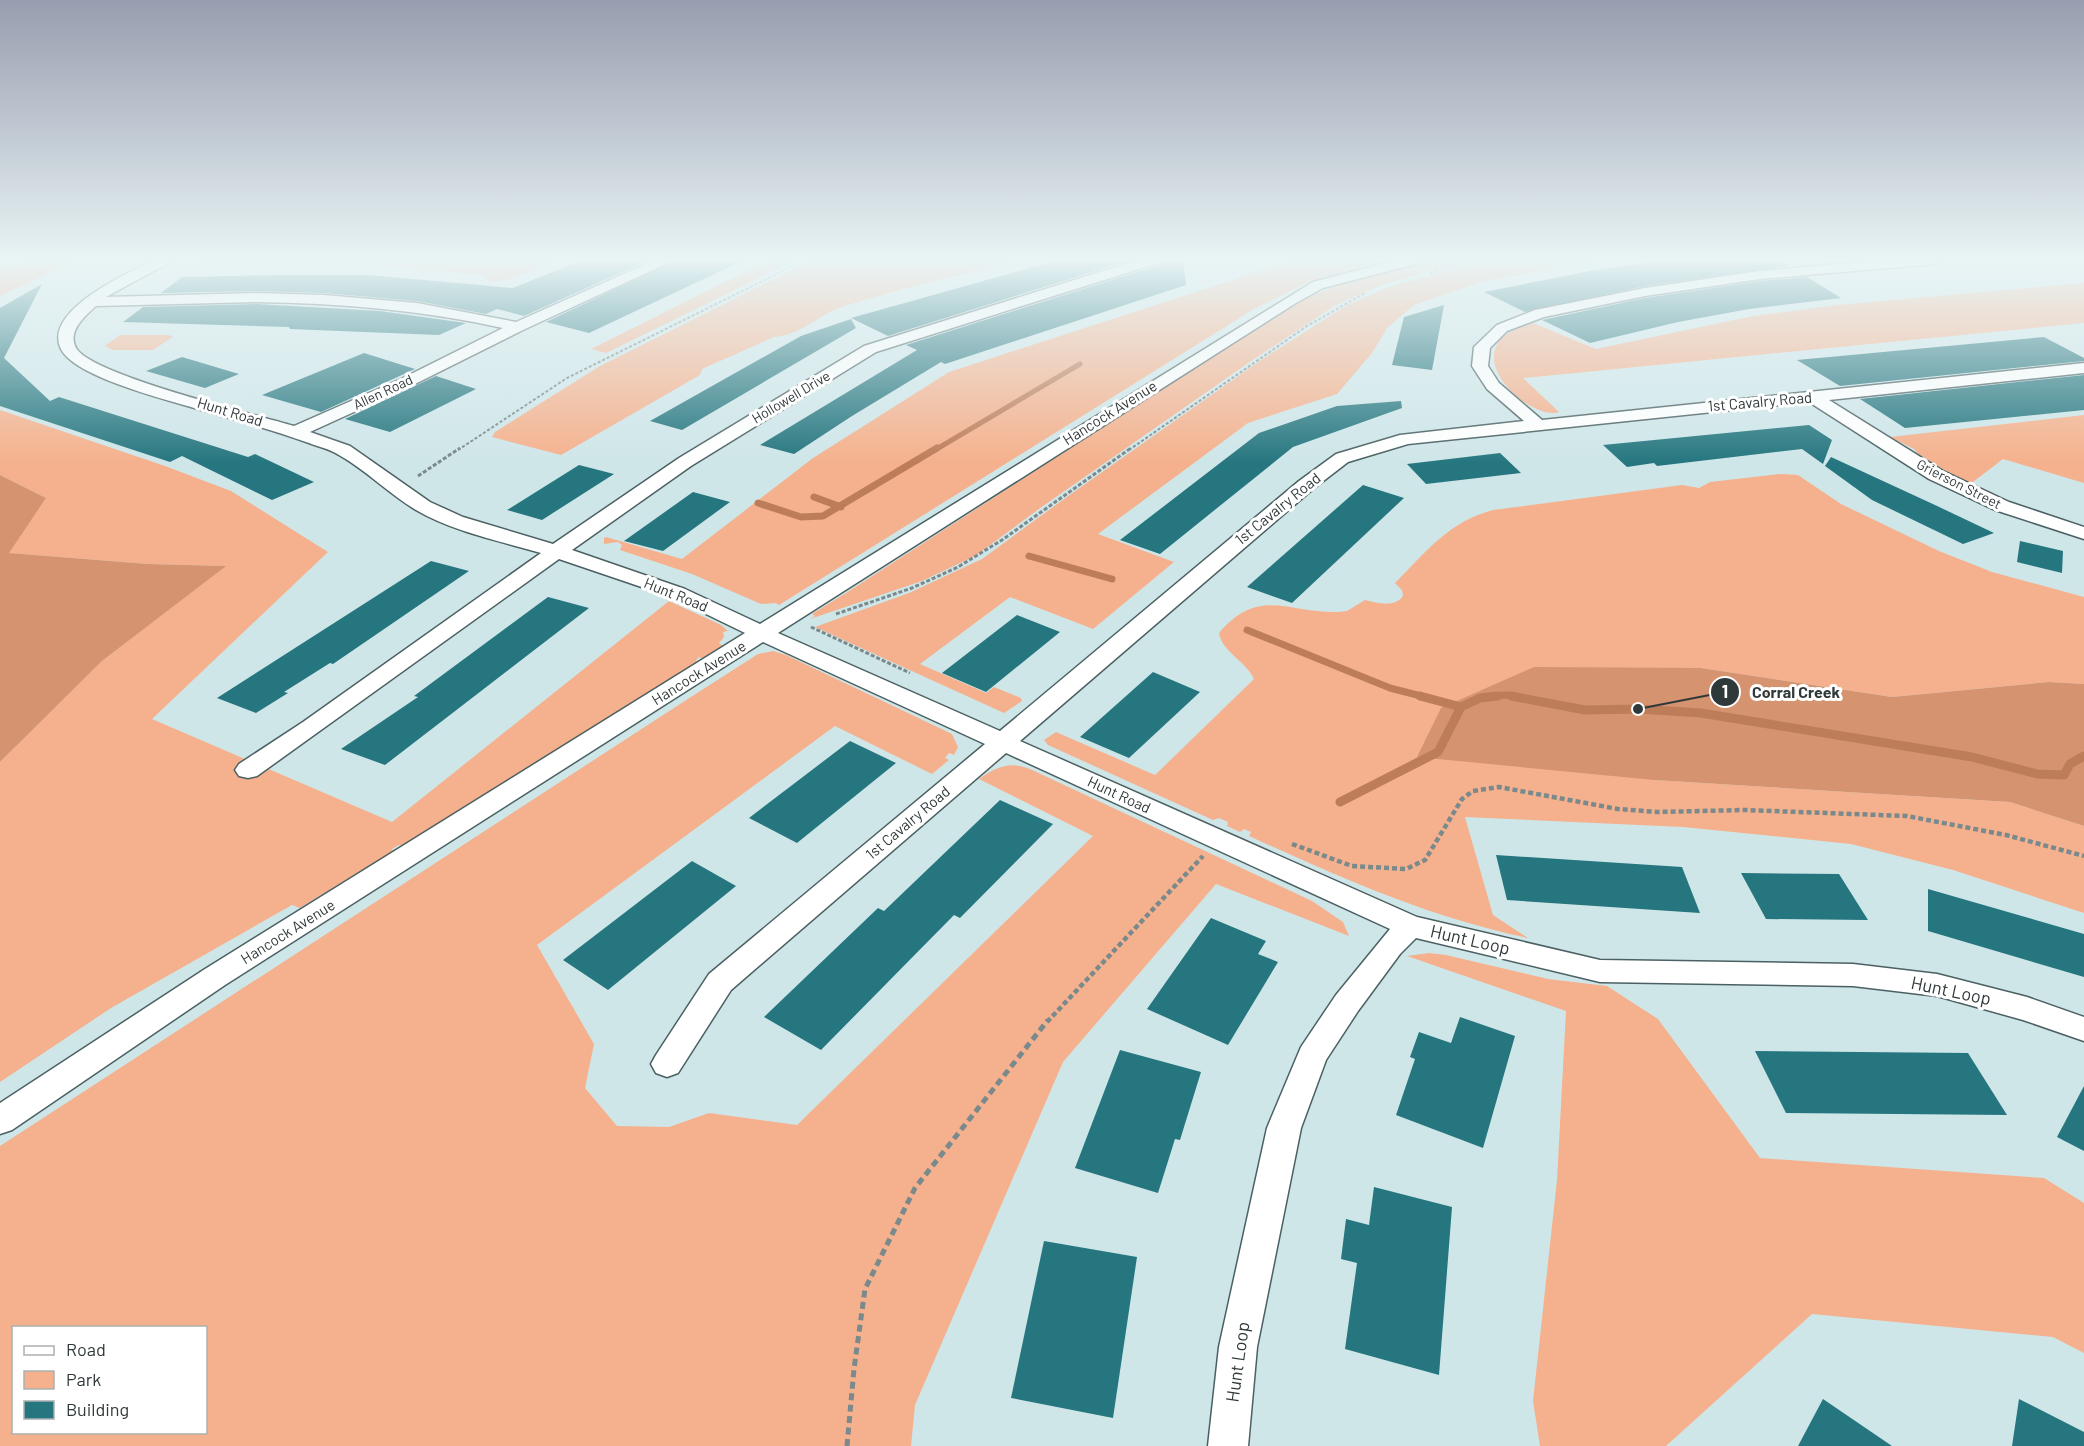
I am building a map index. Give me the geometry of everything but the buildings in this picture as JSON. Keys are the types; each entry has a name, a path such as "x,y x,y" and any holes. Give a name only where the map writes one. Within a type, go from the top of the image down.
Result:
{"street":[{"name":"Hunt Road","path":"69,327 66,333 68,348 81,362 116,378 295,432 344,450 423,507 456,521 558,552 678,593 1410,926"},
{"name":"Allen Road","path":"295,432 407,382 517,327"},
{"name":"Hollowell Drive","path":"248,770 685,462 870,349 938,327"},
{"name":"Hancock Avenue","path":"0,1120 215,977 1247,327"},
{"path":"1503,327 1482,347 1480,366 1493,386 1536,423"},
{"name":"1st Cavalry Road","path":"667,1064 720,982 1243,537 1342,458 1406,438 2084,368"},
{"name":"Grierson Street","path":"1813,397 1936,475 2002,507 2084,533"},
{"name":"Hunt Loop","path":"1228,1446 1238,1347 1284,1128 1312,1056 1384,953 1410,926 1600,970 1853,975 1937,985 2027,1009 2084,1029"}],"path":[{"path":"412,480 567,378 669,327"},
{"path":"827,617 896,594 966,565 998,545 1024,523 1305,327"},
{"path":"805,624 811,622"},
{"path":"1352,866 1406,869 1425,860 1461,799 1473,791 1499,787 1618,809 1657,812 1745,810 1907,816 1996,833 2084,856"},
{"path":"847,1446 854,1369 865,1289 915,1188 1049,1018 1218,839"}],"green space":[{"path":"634,327 658,327 606,353 591,349"},
{"path":"677,327 805,327 784,336 774,337 702,369 700,375 561,455 492,437 495,432 600,366"},
{"path":"1086,327 1224,327 779,605 776,603 761,604 692,574 620,550 622,545 618,542 604,544 606,537 682,559 813,458 949,372"},
{"path":"1258,327 1302,327 1043,506 975,556 922,581 810,619 815,616 812,614"},
{"path":"1312,327 1388,327 1372,353 1337,394 1248,423 1098,534 1174,562 1093,629 1010,597 920,664 986,693 994,687 1021,698 1022,701 1004,713 815,627 909,593 982,559 1261,360"},
{"path":"1520,327 1544,327 1596,349 1698,327 2038,327 1523,378 1559,412 1548,413 1535,408 1510,390 1500,377 1494,363 1495,349 1503,337"},
{"path":"120,335 169,335 173,337 153,350 113,350 105,346"},
{"path":"0,410 231,491 328,552 152,719 392,822 669,601 721,625 728,631 723,632 724,637 719,643 723,646 703,659 699,657 697,662 403,846 399,845 392,849 393,851 300,908 292,905 111,1008 0,1082 0,762 102,661 225,566 148,564 8,553 46,498 0,475"},
{"path":"2084,415 2084,483 2003,459 1969,485 1918,454 1914,449 1890,437"},
{"path":"1781,474 1798,475 1841,504 1939,551 1992,572 2084,597 2084,684 2049,682 1892,697 1701,668 1654,780 2010,802 2084,826 2084,913 1953,870 1851,844 1683,827 1465,817 1493,915 1528,938 1455,919 1386,895 1249,836 1251,832 1244,829 1240,832 1227,826 1228,822 1219,818 1213,820 1048,745 1044,740 1056,732 1155,775 1254,679 1246,667 1225,646 1219,633 1247,610 1274,605 1338,612 1347,611 1365,600 1386,604 1395,602 1403,596 1402,590 1395,583 1428,549 1463,522 1493,510 1682,485 1699,488 1710,482"},
{"path":"773,651 786,655 952,734 958,747 954,755 949,753 945,758 949,760 932,774 835,726 537,945 594,1044 585,1088 617,1126 669,1127 709,1113 797,1125 1093,836 979,779 1003,766 1016,765 1030,769 1312,901 1343,922 1349,936 1216,884 1063,1062 915,1405 911,1446 0,1446 0,1146 758,654"},
{"path":"1429,953 1548,979 1607,986 1658,1019 1760,1158 2044,1178 2084,1203 2084,1353 2053,1337 1812,1314 1666,1446 1540,1446 1533,1401 1557,1180 1566,1011 1407,956"}],"shaded area":[{"path":"0,475 46,498 9,553 148,564 226,566 102,661 0,762"},
{"path":"1534,667 1701,668 1892,697 2049,682 2084,684 2084,826 2010,802 1654,780 1417,757 1441,708"}],"waterway":[{"path":"935,450 1080,364"},
{"path":"839,506 937,448"},
{"path":"814,497 839,506"},
{"path":"758,503 801,517 823,516 839,506"},
{"path":"1029,556 1112,579"},
{"path":"1247,630 1390,688 1425,697"},
{"path":"1485,697 1506,695 1519,697"},
{"path":"1420,696 1461,707"},
{"path":"1461,707 1480,698 1498,696"},
{"path":"1511,696 1585,710 1638,709 1701,713 1972,757 2037,774 2064,775 2070,764 2084,756"},
{"path":"1340,802 1438,752 1461,707"}],"place":[{"name":"Corral Creek","path":"1638,709"}]}
